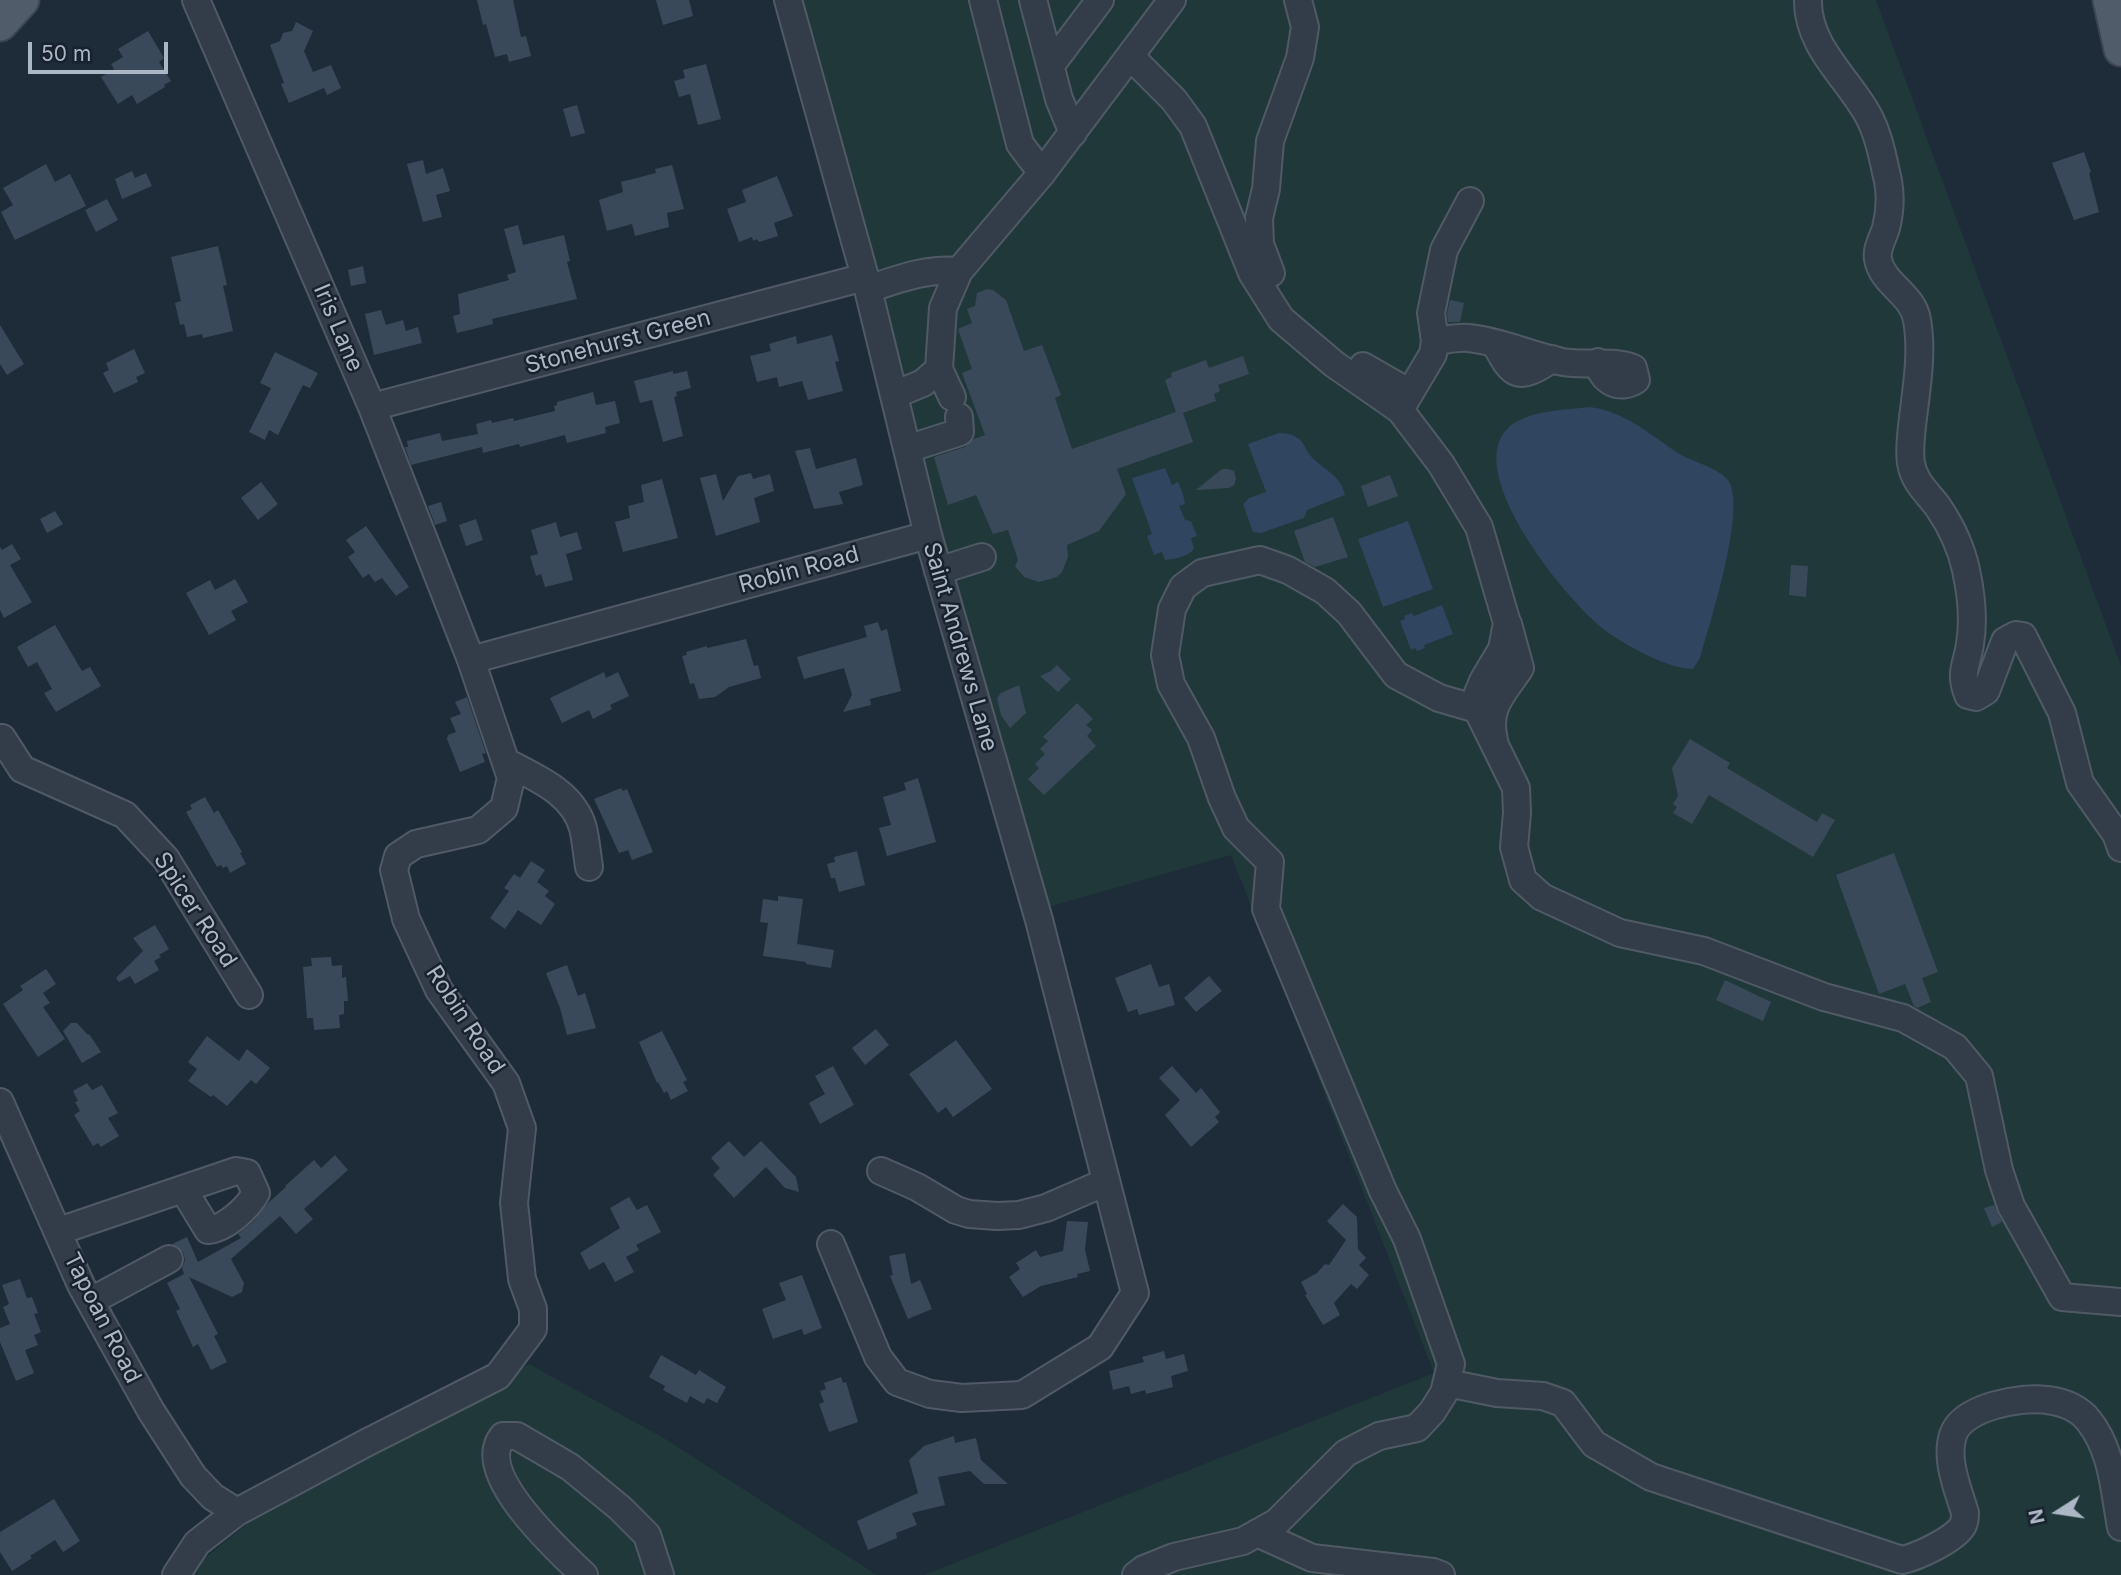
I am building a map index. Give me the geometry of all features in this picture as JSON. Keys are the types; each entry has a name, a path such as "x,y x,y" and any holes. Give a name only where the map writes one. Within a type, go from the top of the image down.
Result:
{"main road":[{"path":"0,24 22,0"},
{"path":"2110,0 2121,49"}],"street":[{"name":"Iris Lane","path":"196,0 372,407 471,660"},
{"name":"Saint Andrews Lane","path":"788,0 866,283 928,535 1039,920 1135,1293 1100,1346 1022,1395 962,1398 930,1394 897,1382 878,1357 831,1244"},
{"path":"983,0 1020,144 1042,173"},
{"path":"1033,0 1059,99 1073,133"},
{"path":"1051,65 1100,0"},
{"path":"907,449 960,432 961,426 955,407 939,369 943,308 959,271 1042,173 1171,0"},
{"path":"1298,0 1305,27 1300,58 1270,141 1266,189 1259,218 1259,244 1279,290 1321,338 1405,401 1479,527 1520,668 1492,710 1491,728 1495,746"},
{"path":"1808,0 1810,24 1815,38 1869,116 1885,166 1890,190 1890,212 1878,260 1883,272 1908,299 1916,316 1920,336 1909,454 1916,479 1955,535 1966,569 1971,611 1970,645 1963,666 1963,682 1968,695 1976,697 1986,691 2005,641 2016,635 2023,636 2062,713 2080,783 2116,834 2121,848"},
{"path":"1130,56 1174,100 1193,126 1252,273 1281,319 1335,364 1405,401"},
{"path":"1405,401 1433,354 1435,341 1431,313 1444,250 1470,201"},
{"name":"Stonehurst Green","path":"372,407 866,283 937,269 959,271"},
{"path":"1435,341 1466,338 1495,343 1560,362 1598,362"},
{"path":"894,395 923,383 939,369"},
{"name":"Robin Road","path":"176,1575 197,1543 237,1512 498,1376 533,1329 533,1309 522,1279 514,1203 522,1128 506,1083 439,990 406,919 394,870 398,856 416,844 478,830 504,808 511,778 471,660 928,535"},
{"path":"938,571 982,556"},
{"path":"1147,1573 1174,1558 1243,1541 1277,1522 1346,1453 1379,1436 1417,1428 1432,1412 1444,1393 1451,1364 1407,1239 1359,1133 1266,909 1270,862 1237,828 1222,798 1200,738 1171,684 1165,655 1172,609 1184,587 1202,573 1260,560 1289,570 1325,591 1349,613 1396,675 1439,698 1477,709"},
{"path":"1507,623 1502,649 1478,693 1477,709 1516,788 1514,847 1523,880 1542,897 1620,933 1704,951 1824,997 1903,1018 1955,1047 1979,1076 1999,1170 2011,1206 2062,1297 2121,1302"},
{"name":"Spicer Road","path":"1,737 22,769 125,815 166,859 248,995"},
{"path":"506,762 552,786 571,805 583,826 589,867"},
{"name":"Tapoan Road","path":"0,1102 81,1285 151,1411 193,1476 213,1497 237,1512"},
{"path":"881,1171 917,1187 956,1210 997,1216 1019,1215 1046,1208 1106,1182"},
{"path":"59,1231 183,1189"},
{"path":"91,1301 169,1259"},
{"path":"1447,1383 1497,1393 1543,1396 1563,1403 1594,1444 1651,1477 1902,1560 1920,1555 1957,1532 1964,1523 1965,1513 1949,1450 1954,1432 1966,1418 1992,1405 2045,1399 2060,1402 2082,1414 2103,1444 2113,1471 2121,1527"},
{"path":"583,1575 536,1528 515,1501 496,1455 498,1442 503,1436 517,1436 570,1467 620,1507 647,1535 660,1575"},
{"path":"1257,1533 1312,1558 1441,1575"}],"green space":[{"path":"798,0 1876,0 2121,666 2121,1575 924,1575 1434,1373 1231,855 1041,909"},
{"path":"529,1364 662,1437 877,1575 188,1575 189,1571 257,1516"}],"water":[{"path":"1590,407 1624,418 1681,455 1716,470 1727,479 1733,492 1733,513 1725,566 1700,658 1693,669 1672,665 1636,650 1606,631 1589,616 1546,567 1509,505 1498,475 1497,449 1508,428 1536,414"},
{"path":"1279,433 1298,438 1309,454 1339,482 1345,495 1307,510 1304,518 1261,533 1253,532 1243,504 1249,498 1266,492 1248,444"},
{"path":"1165,468 1172,485 1178,482 1185,504 1179,506 1185,520 1191,521 1197,536 1191,538 1194,549 1191,552 1165,560 1162,552 1154,555 1147,536 1152,534 1132,478"},
{"path":"1408,521 1433,589 1383,607 1358,539"},
{"path":"1442,605 1453,634 1424,645 1425,648 1411,650 1400,621 1405,619 1404,616 1412,613 1414,616"}],"building":[{"path":"477,0 513,0 521,37 526,36 531,56 509,62 507,54 495,57"},
{"path":"656,0 689,0 693,16 663,25"},
{"path":"296,22 313,31 304,51 313,72 331,65 341,88 327,95 324,88 289,103 270,45 280,41 283,33 292,31"},
{"path":"148,31 164,58 159,62 171,81 137,104 132,95 118,104 101,77 114,69 111,64 123,57 118,49"},
{"path":"706,64 721,119 698,125 690,94 679,97 674,81 685,78 683,70"},
{"path":"577,105 585,133 571,137 563,109"},
{"path":"2084,152 2099,212 2074,220 2052,163"},
{"path":"423,160 426,174 443,168 450,191 436,195 442,217 423,222 407,164"},
{"path":"46,164 55,182 70,174 86,206 15,240 1,212 13,205 3,188"},
{"path":"672,165 684,209 667,213 669,227 635,236 632,224 607,231 599,200 623,192 621,182 656,173 655,169"},
{"path":"132,171 135,178 146,173 152,186 122,199 115,179"},
{"path":"777,176 793,216 774,223 778,236 759,242 757,239 753,241 752,237 739,242 727,209 746,202 742,190"},
{"path":"107,199 118,220 96,232 85,210"},
{"path":"518,225 523,245 564,235 570,261 567,262 577,299 492,319 493,324 457,333 453,316 460,314 458,294 509,280 507,275 516,272 504,229"},
{"path":"218,246 233,331 203,338 202,334 187,337 184,324 180,325 175,303 181,301 171,257"},
{"path":"363,266 366,283 351,286 348,270"},
{"path":"993,290 1006,300 1024,351 1042,345 1061,395 1055,398 1072,449 1176,412 1165,380 1172,377 1171,373 1206,360 1209,368 1243,356 1249,374 1218,385 1220,391 1214,394 1216,401 1183,413 1193,442 1117,469 1126,494 1099,531 1067,545 1068,557 1062,572 1057,577 1039,582 1024,577 1015,566 1018,560 1008,530 993,534 976,495 948,505 934,457 965,447 974,439 985,435 962,373 972,369 958,329 972,323 967,309 975,306 977,293"},
{"path":"1450,300 1464,303 1460,322 1448,322"},
{"path":"381,310 386,325 403,320 406,331 418,327 422,343 374,355 365,314"},
{"path":"0,325 24,364 7,375 0,364"},
{"path":"832,335 839,361 835,362 843,391 808,400 802,381 779,387 777,377 757,382 750,356 771,351 769,344 796,336 797,344"},
{"path":"134,349 145,373 136,377 138,382 114,393 103,373 109,370 106,363"},
{"path":"275,352 318,373 310,388 303,385 278,435 269,430 265,440 249,432 271,388 260,383"},
{"path":"673,371 673,374 687,371 691,388 676,392 677,396 674,397 683,436 663,442 652,400 640,403 634,381"},
{"path":"593,392 596,405 615,401 620,423 605,427 606,433 567,443 565,435 483,453 482,447 411,465 405,447 408,447 407,441 440,433 442,441 478,434 476,424 513,418 514,421 555,411 557,402"},
{"path":"810,448 816,469 856,458 863,485 839,492 843,504 814,509 795,451"},
{"path":"1222,469 1234,471 1234,485 1229,488 1196,490"},
{"path":"751,473 753,479 770,474 774,491 754,498 760,522 716,536 700,478 716,474 723,501 738,476"},
{"path":"1390,475 1398,496 1368,507 1361,486"},
{"path":"662,479 678,538 623,552 615,522 630,518 628,506 644,502 641,485"},
{"path":"261,482 278,504 258,520 241,498"},
{"path":"441,502 447,521 435,525 428,506"},
{"path":"55,511 63,524 47,533 40,519"},
{"path":"1333,517 1348,557 1315,567 1305,562 1294,531"},
{"path":"476,519 483,540 466,546 459,525"},
{"path":"556,522 560,537 577,532 582,549 566,554 573,580 545,587 541,574 536,576 530,556 538,554 531,530"},
{"path":"366,526 409,587 396,596 382,578 375,582 369,574 363,578 348,557 355,552 346,540"},
{"path":"12,544 21,559 10,565 32,602 4,618 0,610 0,547 2,550"},
{"path":"1791,565 1808,566 1806,597 1789,595"},
{"path":"235,579 248,602 231,611 236,620 209,635 186,593 210,580 215,590"},
{"path":"878,622 881,631 887,629 901,691 870,699 871,705 843,712 852,695 844,668 804,679 797,657 867,637 864,626"},
{"path":"55,625 82,671 90,667 101,686 56,712 44,693 52,689 37,662 28,667 17,647"},
{"path":"746,639 754,666 758,665 761,678 729,687 715,697 699,699 694,683 690,684 682,656 687,655 686,652 707,646"},
{"path":"1057,665 1071,679 1058,692 1040,676"},
{"path":"604,672 606,678 618,672 629,696 610,705 612,709 593,719 589,710 562,723 550,698"},
{"path":"1019,685 1026,713 1010,728 1001,715 997,698 1001,693"},
{"path":"467,697 486,753 482,754 485,762 460,772 447,739 448,735 456,732 450,718 461,714 455,702"},
{"path":"1077,703 1093,719 1086,725 1092,730 1087,736 1096,746 1044,795 1028,779 1039,768 1035,764 1045,754 1040,749 1048,741 1043,737"},
{"path":"1690,739 1730,763 1727,768 1817,822 1822,813 1835,820 1813,857 1709,795 1692,824 1673,813 1677,807 1673,804 1678,796 1672,768"},
{"path":"918,778 936,842 887,856 879,828 891,825 883,797 906,790 904,783"},
{"path":"621,788 623,791 627,789 653,852 632,860 628,850 619,853 594,799"},
{"path":"205,797 214,813 218,810 246,864 230,873 227,866 217,867 186,812 192,809 190,805"},
{"path":"857,851 865,885 839,892 827,864 835,862 834,857"},
{"path":"1894,853 1938,972 1922,978 1931,1002 1917,1008 1905,984 1879,994 1836,875"},
{"path":"531,861 545,870 537,882 549,891 545,896 555,904 541,925 518,910 505,929 490,918 509,891 504,888 514,874 520,878"},
{"path":"778,896 803,899 797,944 834,950 831,968 763,956 768,923 760,922 763,899 778,901"},
{"path":"155,925 169,949 154,961 159,970 135,984 130,976 119,982 116,978 143,951 133,938"},
{"path":"331,957 332,966 342,965 342,978 346,977 348,1001 344,1001 344,1014 339,1015 340,1028 314,1030 313,1018 307,1018 303,967 312,966 311,958"},
{"path":"1151,964 1159,987 1169,984 1175,1005 1139,1015 1137,1009 1128,1012 1115,978"},
{"path":"567,965 578,996 585,993 596,1028 567,1035 546,973"},
{"path":"46,969 56,984 43,993 50,1003 43,1007 65,1039 38,1057 3,1004 23,990 20,986"},
{"path":"1209,976 1222,991 1196,1012 1184,998"},
{"path":"1725,980 1771,1002 1763,1021 1716,1000"},
{"path":"71,1023 77,1023 89,1034 101,1052 82,1063 63,1031"},
{"path":"876,1029 889,1045 865,1065 852,1048"},
{"path":"662,1031 687,1080 683,1082 688,1091 671,1100 667,1091 664,1093 657,1083 639,1042"},
{"path":"207,1036 239,1061 247,1049 270,1068 256,1084 251,1080 227,1106 188,1081 197,1069 188,1062"},
{"path":"956,1040 992,1089 953,1117 946,1107 938,1113 909,1074"},
{"path":"833,1066 854,1105 820,1124 809,1103 825,1094 815,1076"},
{"path":"1172,1066 1196,1093 1201,1088 1220,1112 1215,1117 1219,1122 1191,1147 1165,1115 1180,1100 1159,1078"},
{"path":"87,1083 92,1090 102,1085 118,1113 108,1118 119,1136 101,1147 98,1143 93,1146 74,1115 80,1111 73,1091"},
{"path":"729,1141 744,1157 761,1141 796,1177 799,1192 785,1188 766,1167 734,1198 713,1175 720,1168 711,1158"},
{"path":"335,1155 348,1170 304,1209 313,1219 296,1234 280,1216 231,1259 244,1283 242,1292 232,1297 189,1277 218,1334 214,1336 227,1362 211,1370 198,1344 193,1347 176,1311 180,1309 167,1283 184,1274 183,1252 172,1244 187,1237 198,1262 241,1238 238,1234 314,1160 321,1168"},
{"path":"629,1197 637,1210 647,1205 661,1232 636,1245 639,1250 626,1257 634,1272 615,1282 604,1262 589,1270 580,1253 620,1228 610,1208"},
{"path":"1343,1204 1357,1217 1358,1249 1366,1258 1359,1265 1369,1275 1357,1289 1351,1284 1334,1303 1340,1315 1323,1325 1305,1295 1307,1294 1301,1282 1317,1273 1325,1264 1329,1265 1346,1240 1327,1221"},
{"path":"1994,1205 2002,1222 1992,1227 1984,1208"},
{"path":"1067,1221 1088,1222 1085,1250 1090,1271 1077,1274 1078,1277 1041,1286 1023,1297 1009,1277 1020,1269 1016,1263 1036,1250 1040,1257 1063,1251"},
{"path":"905,1253 911,1284 920,1280 932,1309 908,1319 890,1276 893,1275 889,1256"},
{"path":"802,1275 822,1328 804,1335 802,1329 773,1339 762,1309 786,1300 779,1283"},
{"path":"20,1279 27,1298 32,1297 38,1313 34,1314 41,1332 34,1335 38,1345 25,1350 34,1373 16,1381 0,1342 0,1328 10,1324 3,1307 9,1304 2,1285"},
{"path":"1164,1351 1166,1359 1184,1354 1188,1371 1171,1376 1173,1387 1146,1394 1145,1390 1131,1394 1129,1386 1113,1390 1109,1371 1144,1362 1142,1357"},
{"path":"661,1355 696,1375 699,1370 726,1387 717,1403 707,1398 704,1404 690,1396 687,1403 663,1390 665,1386 649,1377"},
{"path":"841,1377 843,1383 846,1382 858,1422 829,1432 819,1404 824,1402 820,1391 826,1389 824,1383"},
{"path":"954,1436 955,1443 976,1438 981,1460 1008,1484 984,1484 970,1471 938,1477 945,1505 912,1513 917,1525 896,1533 897,1538 868,1550 857,1521 918,1493 909,1460 924,1446"},
{"path":"54,1499 80,1541 63,1552 55,1540 12,1571 0,1552 0,1532"}]}
